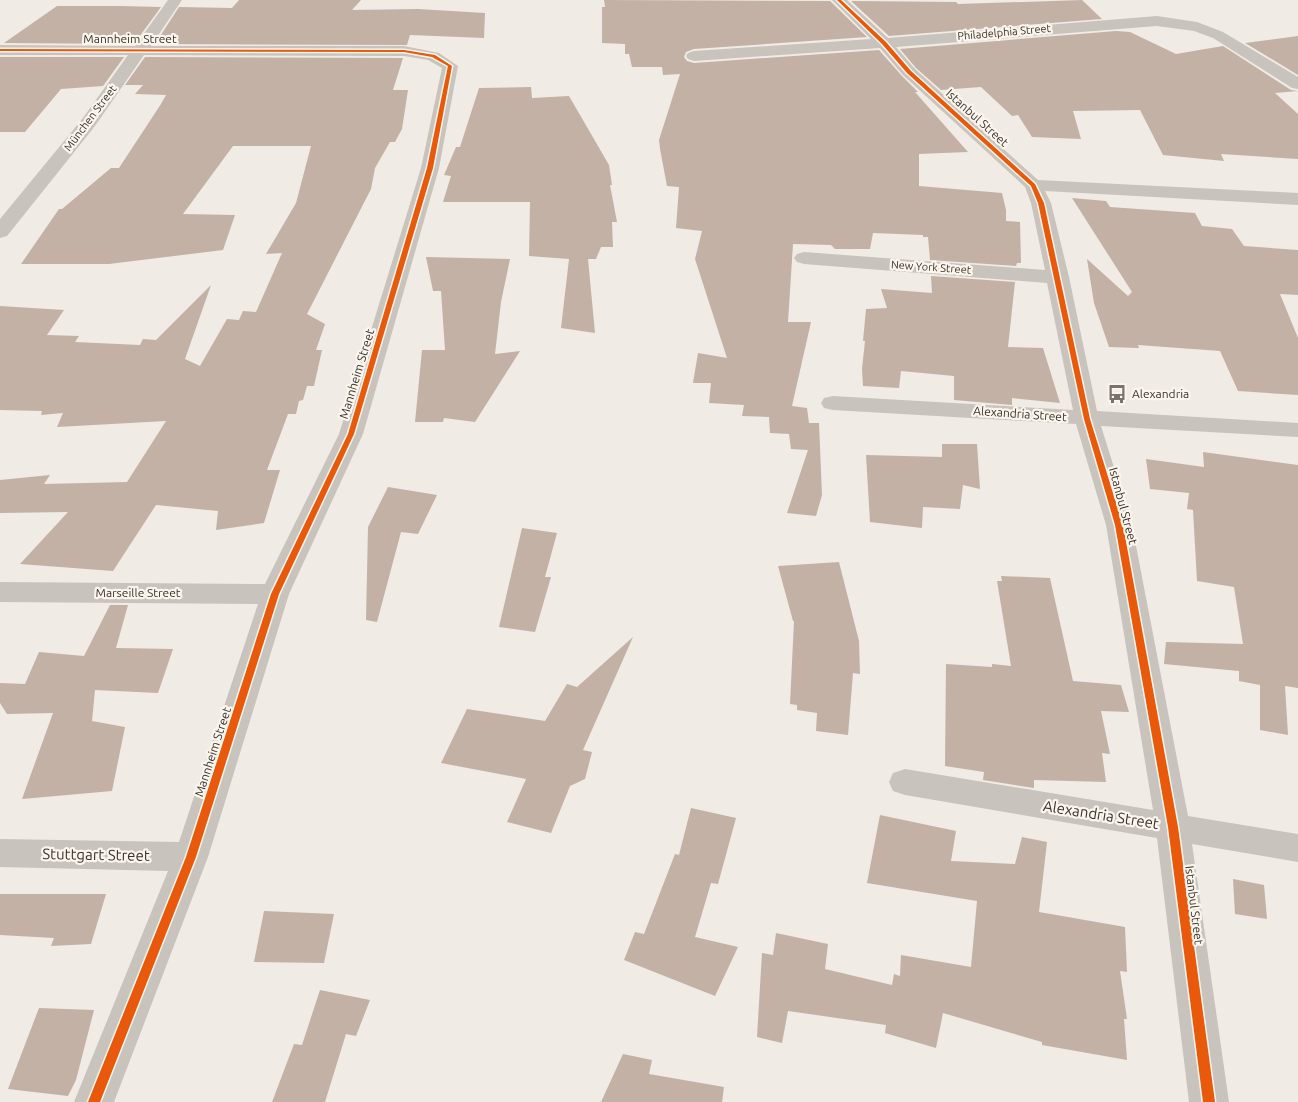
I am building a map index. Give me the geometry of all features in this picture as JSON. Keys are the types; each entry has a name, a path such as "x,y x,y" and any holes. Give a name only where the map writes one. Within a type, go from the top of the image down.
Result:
{"street":[{"name":"München Street","path":"0,232 89,122 175,0"},
{"name":"Istanbul Street","path":"839,0 884,44 909,72 1034,185 1041,203 1087,418 1119,525 1173,827 1209,1102"},
{"name":"Philadelphia Street","path":"694,56 884,44 1136,21 1173,22 1197,27 1232,42 1298,84"},
{"name":"Mannheim Street","path":"0,50 404,51 433,56 450,66 430,168 351,434 275,594 191,857 94,1102"},
{"path":"1034,185 1298,200"},
{"name":"New York Street","path":"804,258 1058,276"},
{"name":"Alexandria Street","path":"833,403 1298,430"},
{"name":"Marseille Street","path":"0,592 275,594"},
{"name":"Alexandria Street","path":"905,782 1298,848"},
{"name":"Stuttgart Street","path":"0,853 191,857"}],"building":[{"path":"239,0 361,0 352,10 418,9 485,13 484,38 410,35 407,45 155,44 179,7 232,8"},
{"path":"604,0 830,1 867,37 694,49 686,52 684,57 687,61 694,63 879,50 918,92 915,92 968,152 919,154 919,186 1002,193 1006,210 1006,221 1020,222 1021,263 1017,263 1016,266 930,260 928,237 923,237 923,235 873,233 870,249 835,249 831,245 793,244 788,322 811,322 792,406 807,408 809,423 819,423 822,495 816,516 787,513 808,450 791,449 789,434 770,433 769,417 742,416 744,405 709,403 711,383 693,383 698,353 727,358 695,259 702,231 676,228 679,187 667,186 660,149 659,140 680,74 663,75 662,67 632,67 629,54 625,54 625,44 602,43 602,7 605,7"},
{"path":"1082,0 1102,19 889,36 851,1 956,2 958,4"},
{"path":"57,6 161,7 134,44 4,43"},
{"path":"1116,31 1130,32 1176,54 1223,46 1291,90 1298,91 1275,93 1298,114 1298,159 1221,154 1224,161 1163,155 1140,110 1073,111 1081,139 1032,137 1018,115 1012,116 981,87 941,90 916,68 900,49"},
{"path":"1298,36 1298,75 1245,43"},
{"path":"0,57 124,57 103,86 61,89 25,132 0,132"},
{"path":"145,57 403,58 393,90 408,90 402,129 395,142 390,142 375,168 371,189 307,314 325,324 316,350 322,350 314,386 307,386 303,400 299,401 296,414 288,414 267,470 280,470 264,523 216,530 218,511 156,505 113,571 20,564 68,512 0,513 0,480 50,475 44,484 127,482 166,421 57,427 63,413 41,415 42,411 0,410 0,306 64,310 47,335 79,336 75,342 140,345 143,339 156,340 211,285 185,359 200,366 227,319 239,320 243,311 256,312 282,253 266,254 296,203 311,146 233,146 183,214 235,215 223,250 109,264 21,264 59,209 62,209 111,168 119,168 161,104 166,95 135,94 143,85 125,85"},
{"path":"531,87 532,98 569,96 609,165 612,185 610,185 617,222 612,222 613,247 601,247 596,259 588,259 595,333 561,328 569,259 529,256 530,202 443,202 451,176 444,175 456,147 460,147 479,88"},
{"path":"1072,198 1106,201 1110,207 1195,213 1202,226 1232,229 1244,246 1298,250 1298,295 1280,294 1298,338 1298,395 1238,391 1220,351 1138,345 1139,348 1109,347 1094,303 1087,259 1128,296 1132,292"},
{"path":"426,257 510,259 501,302 495,354 520,351 475,422 444,418 443,422 415,422 422,350 445,350 441,291 433,291"},
{"path":"931,276 1015,282 1008,347 1043,348 1060,403 1012,398 1012,405 954,400 954,376 901,371 899,388 863,386 862,369 865,341 863,341 866,309 887,308 881,289 932,293"},
{"path":"942,444 977,444 980,489 963,485 960,509 923,507 922,528 870,522 866,455 942,457"},
{"path":"1203,452 1298,465 1298,688 1285,686 1288,735 1260,730 1260,685 1239,681 1239,671 1164,664 1166,642 1243,644 1234,587 1197,581 1193,510 1187,509 1189,493 1150,489 1146,459 1204,467"},
{"path":"388,487 437,495 418,534 401,532 377,622 366,620 368,527"},
{"path":"522,528 557,533 545,577 551,577 535,632 499,627"},
{"path":"839,562 859,641 860,674 853,673 848,735 816,731 817,713 797,710 797,705 790,704 794,621 778,566"},
{"path":"1001,576 1050,578 1073,681 1121,685 1129,712 1101,711 1110,754 1102,753 1106,782 1034,780 1034,788 983,780 984,772 945,766 946,664 992,667 992,664 1011,666 997,581 1002,581"},
{"path":"110,605 128,605 116,648 173,649 158,693 95,690 92,721 125,727 112,791 22,799 53,713 7,714 0,703 0,683 25,684 39,652 84,656"},
{"path":"633,637 583,750 592,752 585,779 570,786 551,833 507,822 526,779 441,763 467,709 545,721 567,684 577,687"},
{"path":"691,808 736,818 718,884 711,883 695,937 738,947 715,996 624,960 635,932 644,934 675,854 679,855"},
{"path":"880,815 956,831 951,861 1015,864 1022,837 1047,842 1039,912 1125,927 1127,972 1120,971 1127,1019 1124,1019 1127,1060 1042,1045 1042,1042 943,1013 936,1048 885,1033 886,1025 788,1011 782,1043 757,1037 762,953 773,955 776,933 828,944 825,969 892,985 894,974 900,976 901,955 971,967 977,901 867,883"},
{"path":"1233,879 1264,885 1267,919 1235,914"},
{"path":"0,894 106,894 91,944 51,946 54,938 0,935"},
{"path":"264,911 334,914 324,963 254,962"},
{"path":"320,990 370,1000 356,1036 346,1034 325,1102 272,1102 294,1044 302,1045"},
{"path":"39,1008 94,1010 76,1080 68,1096 8,1089"},
{"path":"623,1054 652,1060 649,1074 724,1087 722,1102 601,1102"}],"cycle path":[{"path":"839,0 884,43 909,72 1033,185 1041,203 1087,419 1119,525 1173,827 1209,1102"},
{"path":"0,50 404,51 433,56 450,66 430,168 351,434 275,594 191,857 94,1102"}],"place":[{"name":"Alexandria","path":"1117,394"}]}
